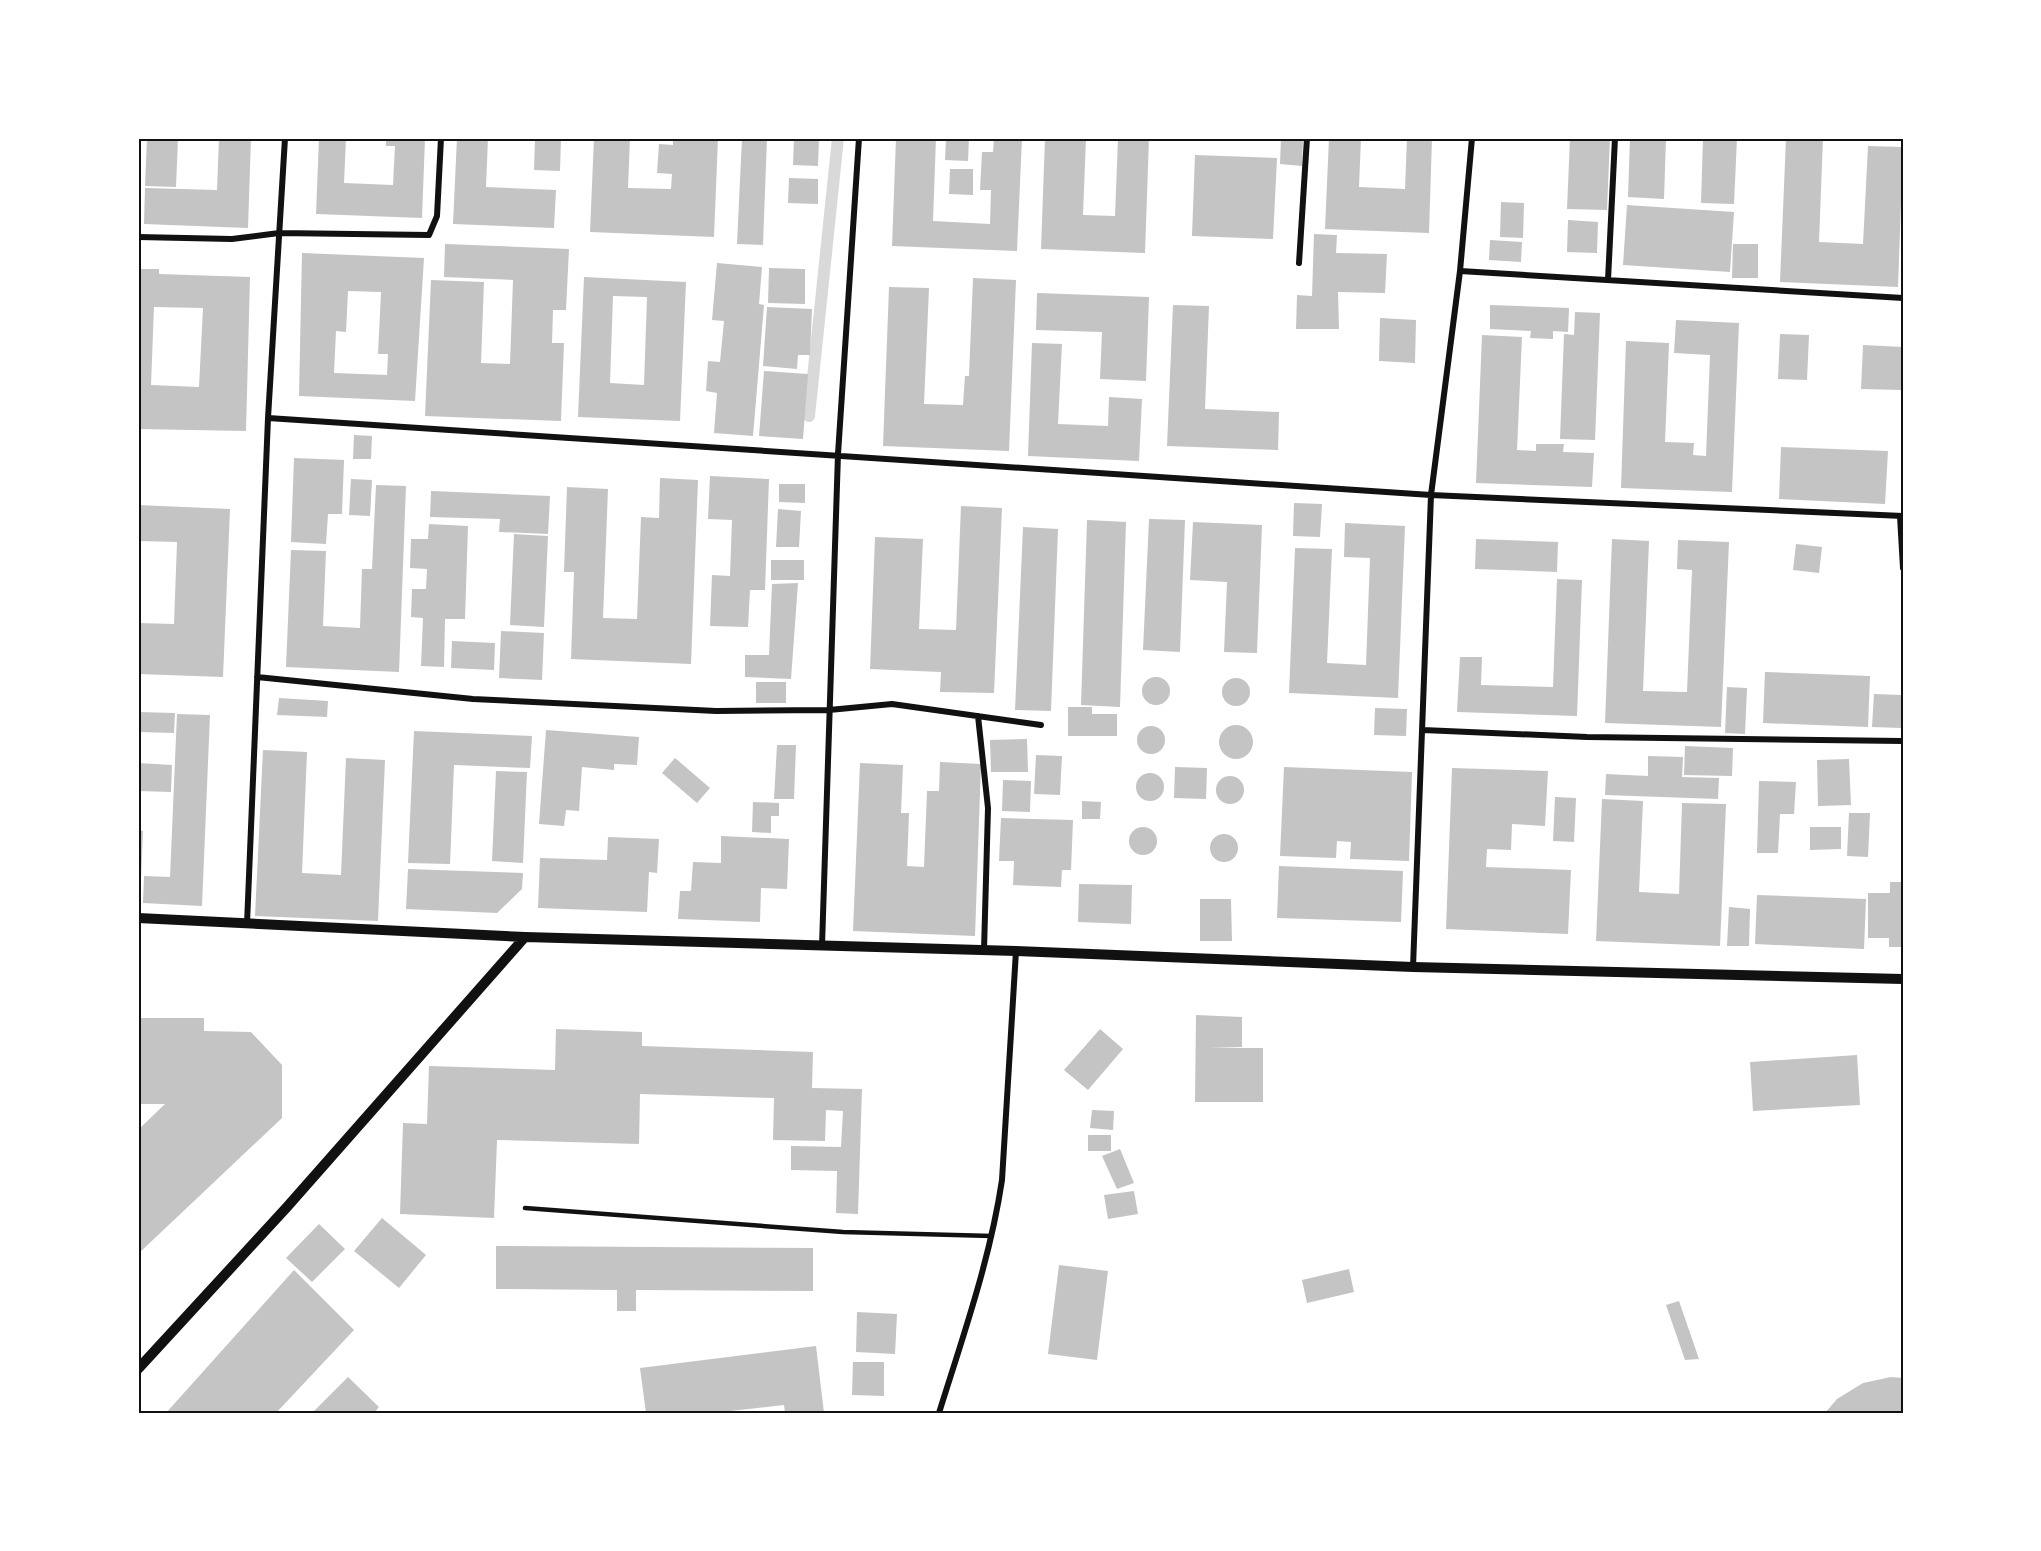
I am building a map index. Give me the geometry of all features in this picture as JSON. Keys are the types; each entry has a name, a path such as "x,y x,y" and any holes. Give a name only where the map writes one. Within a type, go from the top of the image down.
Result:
{"street":[{"path":"247,924 268,418 285,138"},
{"path":"138,237 232,239 279,233 415,237 429,235 437,216 441,138"},
{"path":"822,947 838,454 859,138"},
{"path":"1299,264 1307,138"},
{"path":"1413,967 1431,495 1460,271 1472,138"},
{"path":"1608,280 1615,138"},
{"path":"1460,271 1903,298"},
{"path":"268,418 1431,495 1902,516 1903,568"},
{"path":"257,676 473,699 716,711 829,710 892,704 1041,725"},
{"path":"978,716 988,808 984,950"},
{"path":"1423,730 1587,737 1903,741"},
{"path":"138,918 525,937 1016,951 1413,967 1903,979"},
{"path":"138,1369 287,1207 525,937"},
{"path":"939,1413 992,1236 1002,1179 1016,951"}],"lane":[{"path":"525,1208 843,1232 992,1236"}],"building":[{"path":"147,138 178,138 176,187 145,186"},
{"path":"219,138 251,138 248,228 144,224 145,188 217,190"},
{"path":"319,138 346,138 344,183 393,185 395,146 386,146 386,138 425,138 422,218 316,214"},
{"path":"457,138 488,138 486,187 556,190 554,228 453,224"},
{"path":"535,138 561,138 560,171 534,170"},
{"path":"594,138 630,138 628,188 671,189 672,174 657,173 659,144 673,145 673,138 718,138 714,237 590,232"},
{"path":"742,138 767,138 763,245 737,244"},
{"path":"794,138 819,138 818,166 793,165"},
{"path":"896,138 936,138 933,221 990,224 991,190 980,190 982,152 993,152 994,138 1022,138 1017,251 892,246"},
{"path":"946,138 969,138 968,161 945,160"},
{"path":"1045,138 1086,138 1083,215 1115,216 1118,138 1149,138 1145,253 1041,249"},
{"path":"1281,138 1303,138 1302,166 1280,164"},
{"path":"1329,138 1361,138 1359,187 1405,189 1407,138 1432,138 1429,233 1325,229"},
{"path":"1570,138 1610,138 1607,210 1567,209"},
{"path":"1630,138 1666,138 1664,199 1628,197"},
{"path":"1703,138 1737,138 1734,204 1701,203"},
{"path":"1786,138 1823,138 1819,242 1863,244 1868,146 1903,147 1898,287 1780,282"},
{"path":"1195,155 1277,158 1273,239 1192,236"},
{"path":"950,169 973,169 973,195 949,194"},
{"path":"789,178 818,179 818,204 788,203"},
{"path":"1501,202 1524,203 1523,238 1500,237"},
{"path":"1627,205 1734,212 1730,272 1623,265"},
{"path":"1568,220 1598,222 1597,253 1567,252"},
{"path":"1314,234 1337,235 1336,253 1387,254 1385,293 1338,292 1339,329 1296,329 1297,295 1312,296"},
{"path":"1490,240 1522,242 1521,262 1489,260"},
{"path":"445,244 569,249 566,310 553,310 552,343 564,343 561,421 425,416 431,280 484,282 481,363 510,364 513,280 444,277"},
{"path":"1733,244 1758,244 1758,278 1732,278"},
{"path":"302,253 424,258 415,401 299,396","holes":["348,291 381,292 378,354 388,354 387,375 334,373 336,331 346,332"]},
{"path":"717,263 762,267 759,304 764,305 753,436 714,433 717,393 706,391 708,361 720,362 724,321 712,320"},
{"path":"769,268 805,269 805,304 768,303"},
{"path":"138,269 159,269 159,274 250,277 246,431 138,429","holes":["154,307 203,308 199,387 151,385"]},
{"path":"584,277 686,282 680,421 578,417","holes":["613,296 647,297 644,385 610,383"]},
{"path":"973,278 1016,280 1009,451 883,446 889,287 929,288 924,404 963,405 965,376 969,376"},
{"path":"1037,293 1149,297 1146,381 1100,379 1102,332 1036,330"},
{"path":"1173,305 1209,306 1205,409 1279,412 1278,450 1167,446"},
{"path":"1490,305 1569,308 1568,332 1553,331 1553,339 1530,338 1531,331 1490,329"},
{"path":"767,307 812,309 810,355 798,355 797,369 763,366"},
{"path":"1575,312 1600,313 1595,440 1560,439 1564,334 1574,335"},
{"path":"1380,318 1416,320 1415,363 1379,361"},
{"path":"1676,320 1739,323 1732,492 1621,488 1626,341 1669,343 1665,442 1694,443 1693,455 1706,456 1710,355 1674,353"},
{"path":"1780,334 1809,335 1807,380 1778,379"},
{"path":"1482,335 1522,337 1517,450 1536,451 1536,444 1564,444 1563,452 1594,453 1592,487 1476,483"},
{"path":"1032,343 1062,344 1058,424 1108,426 1109,397 1142,399 1139,461 1028,456"},
{"path":"1863,345 1903,347 1902,390 1861,389"},
{"path":"764,371 808,374 803,439 759,436"},
{"path":"354,435 372,436 371,459 353,459"},
{"path":"1781,447 1888,451 1885,504 1779,499"},
{"path":"294,458 344,460 342,514 328,514 326,544 291,542"},
{"path":"710,476 769,479 765,590 750,590 748,627 710,626 712,575 730,576 732,520 708,519"},
{"path":"660,478 698,480 691,664 571,659 574,572 564,572 567,487 608,489 603,618 637,619 641,517 659,518"},
{"path":"351,479 372,480 370,516 349,515"},
{"path":"779,484 805,484 805,503 779,502"},
{"path":"376,485 406,486 399,672 286,667 291,550 326,551 323,626 360,628 362,569 372,569"},
{"path":"431,491 550,496 548,534 499,532 500,519 430,517"},
{"path":"1294,503 1322,504 1320,537 1293,536"},
{"path":"138,505 230,509 223,677 138,674 138,623 174,624 177,542 138,541"},
{"path":"961,506 1002,508 994,693 940,692 941,672 870,669 875,537 923,539 919,629 956,630"},
{"path":"778,509 801,511 799,547 776,547"},
{"path":"1149,519 1185,520 1180,652 1143,650"},
{"path":"1087,520 1126,522 1120,707 1081,705"},
{"path":"1193,522 1262,525 1257,653 1224,652 1227,582 1190,580"},
{"path":"1345,523 1405,526 1398,698 1289,693 1295,548 1332,549 1327,663 1366,665 1370,558 1344,557"},
{"path":"429,524 468,526 465,619 445,619 444,667 421,666 423,618 411,617 412,589 426,589 427,569 410,568 411,539 428,539"},
{"path":"1023,527 1058,529 1051,711 1015,710"},
{"path":"514,534 548,536 544,627 510,625"},
{"path":"1476,539 1558,542 1557,572 1475,569"},
{"path":"1612,539 1649,541 1643,691 1687,692 1692,570 1677,569 1678,540 1729,542 1721,727 1605,723"},
{"path":"1796,544 1822,547 1819,573 1793,570"},
{"path":"771,560 804,560 804,580 771,580"},
{"path":"1557,579 1582,580 1577,716 1457,712 1460,657 1482,657 1481,685 1553,687"},
{"path":"798,583 791,679 745,677 745,655 769,655 772,584"},
{"path":"501,631 544,633 542,680 499,678"},
{"path":"452,641 495,643 494,670 451,668"},
{"path":"1765,672 1870,676 1868,727 1763,723"},
{"path":"1156,677 1166,681 1170,691 1166,701 1156,705 1146,701 1142,691 1146,681"},
{"path":"1236,678 1246,682 1250,692 1246,702 1236,706 1226,702 1222,692 1226,682"},
{"path":"756,682 786,682 786,703 756,703"},
{"path":"1727,687 1747,688 1745,734 1725,733"},
{"path":"1874,694 1902,695 1901,728 1872,727"},
{"path":"279,698 328,701 327,717 277,715"},
{"path":"1068,707 1092,707 1092,714 1117,714 1117,736 1068,736"},
{"path":"1375,708 1407,709 1406,736 1374,735"},
{"path":"138,712 175,713 174,733 138,732"},
{"path":"177,714 210,715 202,906 143,903 144,876 170,877"},
{"path":"1236,725 1248,730 1253,742 1248,754 1236,759 1224,754 1219,742 1224,730"},
{"path":"1151,726 1161,730 1165,740 1161,750 1151,754 1141,750 1137,740 1141,730"},
{"path":"546,730 639,737 637,765 614,764 614,770 582,767 579,811 566,810 564,826 539,824"},
{"path":"414,731 532,736 530,768 454,765 450,864 408,863"},
{"path":"1027,739 1028,772 991,772 990,740"},
{"path":"777,745 796,745 794,799 774,799"},
{"path":"1685,746 1733,748 1732,776 1684,775"},
{"path":"263,750 307,752 302,873 341,875 346,758 385,760 378,921 255,916"},
{"path":"1036,755 1062,756 1060,795 1034,794"},
{"path":"1648,756 1683,757 1682,777 1719,778 1718,799 1605,795 1606,774 1648,776"},
{"path":"675,758 710,788 697,803 662,773"},
{"path":"1849,759 1851,805 1818,806 1817,760"},
{"path":"940,762 981,764 975,936 853,931 860,763 903,765 901,813 909,813 907,866 924,867 927,791 939,791"},
{"path":"138,763 172,765 171,792 138,791"},
{"path":"1175,767 1207,768 1206,799 1174,798"},
{"path":"1284,767 1412,772 1409,861 1350,859 1351,842 1337,841 1336,858 1280,856"},
{"path":"1452,768 1548,771 1545,826 1512,824 1511,850 1487,849 1486,867 1571,870 1568,934 1446,929"},
{"path":"496,771 527,772 523,863 492,861"},
{"path":"1150,773 1160,777 1164,787 1160,797 1150,801 1140,797 1136,787 1140,777"},
{"path":"1230,776 1240,780 1244,790 1240,800 1230,804 1220,800 1216,790 1220,780"},
{"path":"1003,780 1031,781 1030,812 1002,811"},
{"path":"1759,781 1796,782 1794,814 1780,814 1778,853 1757,853"},
{"path":"1555,797 1576,798 1574,842 1553,841"},
{"path":"1602,799 1643,801 1639,892 1679,894 1682,803 1726,804 1720,946 1596,941"},
{"path":"1082,801 1101,802 1100,819 1082,819"},
{"path":"753,802 779,803 779,816 771,816 771,833 752,832"},
{"path":"1849,813 1870,813 1868,857 1847,856"},
{"path":"1001,818 1073,820 1071,870 1062,870 1061,887 1013,885 1014,861 999,861"},
{"path":"1143,827 1153,831 1157,841 1153,851 1143,855 1133,851 1129,841 1133,831"},
{"path":"1810,827 1841,827 1841,849 1810,850"},
{"path":"138,830 143,831 140,903 138,903"},
{"path":"1224,834 1234,838 1238,848 1234,858 1224,862 1214,858 1210,848 1214,838"},
{"path":"721,836 789,839 787,889 761,888 760,922 678,919 680,891 691,891 693,862 721,863"},
{"path":"608,837 659,839 657,873 649,872 647,912 538,908 540,858 607,860"},
{"path":"1279,866 1403,871 1401,922 1277,918"},
{"path":"408,869 523,873 522,889 497,913 406,909"},
{"path":"1890,882 1903,882 1903,947 1889,947 1889,938 1868,938 1868,893 1890,893"},
{"path":"1079,884 1132,885 1131,924 1078,922"},
{"path":"1757,895 1866,899 1864,949 1755,944"},
{"path":"1200,899 1231,899 1232,941 1200,941"},
{"path":"1729,907 1750,909 1749,946 1727,946"},
{"path":"1196,1015 1242,1017 1242,1047 1209,1048 1263,1048 1263,1102 1195,1102"},
{"path":"138,1018 204,1018 204,1031 251,1032 282,1065 282,1118 138,1254 138,1130 165,1104 138,1104"},
{"path":"556,1029 642,1032 642,1046 813,1052 812,1088 862,1089 858,1214 836,1213 837,1171 791,1170 791,1146 841,1147 843,1111 826,1110 825,1141 773,1140 774,1098 640,1094 639,1144 497,1140 494,1218 400,1214 403,1123 427,1124 429,1066 555,1070"},
{"path":"1100,1029 1123,1049 1088,1090 1064,1070"},
{"path":"1857,1055 1860,1105 1753,1111 1750,1062"},
{"path":"1092,1110 1114,1111 1113,1130 1090,1128"},
{"path":"1088,1135 1111,1135 1111,1151 1088,1151"},
{"path":"1120,1149 1134,1183 1117,1189 1102,1156"},
{"path":"1134,1191 1138,1214 1108,1219 1104,1195"},
{"path":"382,1218 426,1255 399,1288 354,1251"},
{"path":"319,1224 345,1249 312,1282 286,1258"},
{"path":"496,1246 813,1248 813,1291 636,1290 636,1311 617,1311 617,1290 496,1289"},
{"path":"1059,1265 1108,1271 1097,1360 1048,1354"},
{"path":"1349,1269 1354,1292 1307,1303 1302,1280"},
{"path":"294,1270 354,1330 276,1413 166,1413"},
{"path":"1679,1301 1699,1359 1685,1360 1666,1305"},
{"path":"857,1312 897,1314 895,1354 856,1352"},
{"path":"816,1346 824,1413 785,1413 784,1405 713,1413 646,1413 640,1368"},
{"path":"853,1362 884,1362 884,1396 852,1395"},
{"path":"348,1377 379,1407 374,1413 312,1413"},
{"path":"1891,1377 1903,1378 1903,1413 1825,1413 1837,1399 1863,1383"}],"waterway":[{"path":"809,416 838,138"}]}
